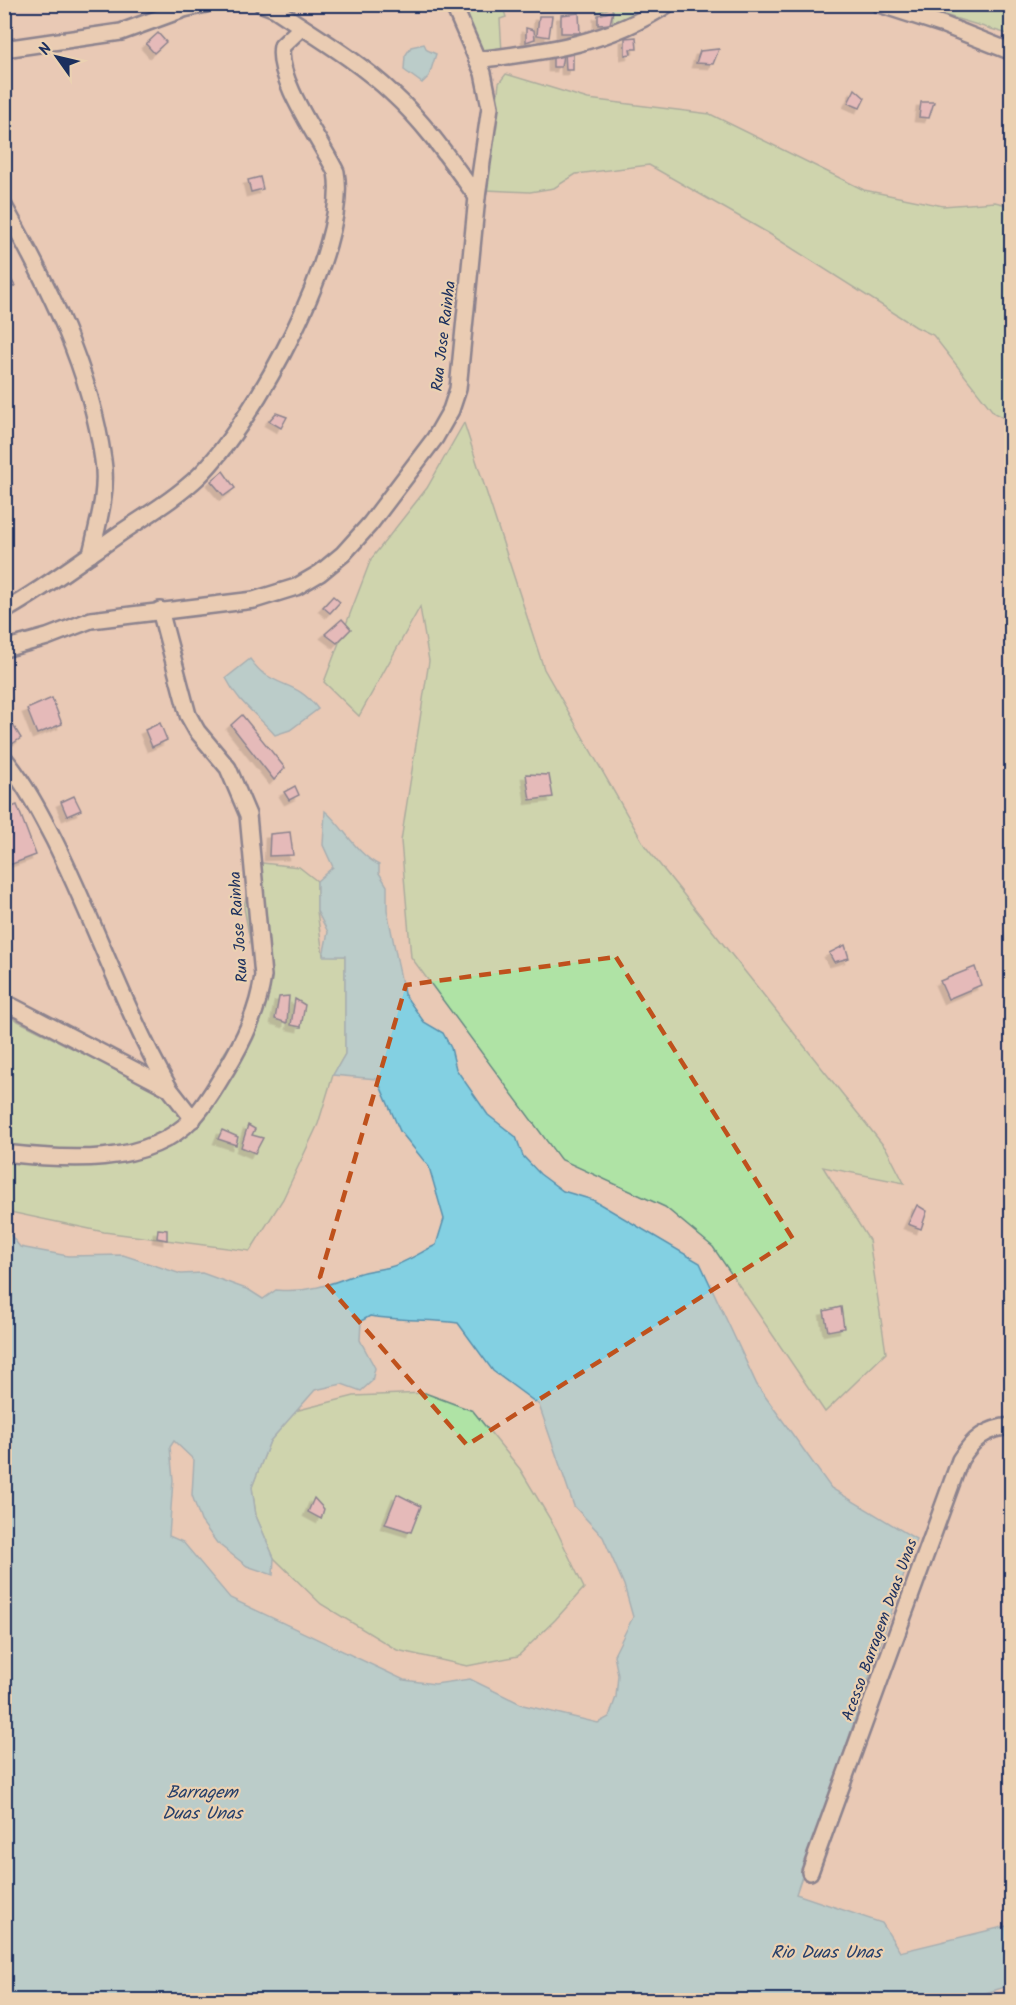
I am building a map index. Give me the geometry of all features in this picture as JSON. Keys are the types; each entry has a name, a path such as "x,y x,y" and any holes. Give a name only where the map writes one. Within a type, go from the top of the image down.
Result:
{"street":[{"path":"4,50 122,32 184,9 206,4"},
{"path":"262,4 275,9 360,66 392,93 443,151 477,197"},
{"name":"Rua Jose Rainha","path":"4,649 47,638 91,620 254,600 296,587 320,573 342,554 412,471 451,410 458,388 477,197 490,125 487,88 453,4"},
{"path":"477,60 538,52 604,38 647,18 668,4"},
{"path":"879,4 944,25 1011,52"},
{"path":"4,611 91,554 197,478 217,457 265,383 295,329 316,280 330,239 339,186 336,172 292,91 281,62 283,44 302,27"},
{"path":"4,206 64,323 93,416 103,461 103,472 102,506 91,554"},
{"name":"Rua Jose Rainha","path":"4,1153 32,1156 120,1155 157,1145 193,1119 222,1077 249,1026 260,998 262,976 248,815 228,768 197,731 188,715 160,610"},
{"path":"4,758 29,792 63,859 103,945 138,1030 169,1088 193,1119"},
{"path":"4,1002 169,1088"},
{"name":"Acesso Barragem Duas Unas","path":"810,1872 960,1460 970,1444 986,1431 1011,1426"}],"highlighted area":[{"path":"616,957 793,1239 467,1445 320,1277 406,985"}],"green space":[{"path":"459,5 502,5 506,17 500,19 502,53 480,56"},
{"path":"593,5 659,5 613,26 612,7 597,13 597,6"},
{"path":"922,5 1011,5 1011,35 921,8"},
{"path":"506,74 588,99 710,114 864,190 943,206 995,202 1011,206 1011,422 994,413 933,335 916,327 768,233 649,165 576,174 554,188 530,192 487,190 499,83"},
{"path":"464,423 544,669 645,846 887,1150 904,1183 823,1167 869,1240 886,1353 825,1412 713,1247 665,1207 560,1159 411,957 401,841 429,661 420,607 359,716 324,682 371,559 427,488"},
{"path":"253,862 299,867 317,881 317,911 323,955 345,956 345,1054 333,1075 318,1124 283,1199 250,1251 104,1232 5,1211 4,1014 162,1093 188,1123 201,1108 221,1058 260,998 244,907"},
{"path":"425,1393 473,1411 520,1469 556,1529 584,1588 518,1656 467,1666 397,1650 321,1604 274,1558 256,1516 252,1487 270,1441 295,1411 354,1396"}],"water":[{"path":"424,44 427,50 436,54 429,76 422,83 404,70 405,56 411,47"},
{"path":"250,659 261,672 298,691 318,709 290,730 275,735 242,702 226,678"},
{"name":"Barragem Duas Unas","path":"325,811 363,854 379,865 379,873 387,886 387,910 404,994 424,1022 443,1033 451,1048 456,1069 488,1115 516,1137 523,1156 540,1174 563,1191 593,1200 700,1263 757,1385 831,1488 916,1539 796,1894 882,1923 900,1952 1011,1925 1011,1985 964,2000 5,2000 5,1228 20,1247 68,1256 123,1255 181,1274 202,1273 249,1290 263,1299 276,1290 287,1291 317,1287 401,1263 436,1245 444,1219 429,1167 400,1131 377,1079 333,1075 345,1054 345,956 323,956 328,932 317,911 317,881 333,867 323,845","holes":["370,1316 458,1323 493,1371 539,1405 574,1506 603,1537 624,1585 633,1617 614,1655 618,1675 616,1697 609,1717 598,1723 523,1705 470,1679 435,1684 404,1680 230,1598 183,1542 169,1536 173,1480 170,1447 174,1441 194,1460 192,1495 201,1521 217,1543 247,1566 273,1575 274,1558 256,1516 252,1487 270,1441 315,1390 342,1384 361,1391 372,1381 375,1368 360,1340 361,1321"]}],"building":[{"path":"613,11 610,24 598,25 598,15"},
{"path":"579,13 580,33 561,33 561,15"},
{"path":"539,16 552,16 549,37 537,35"},
{"path":"526,28 534,30 535,39 526,42"},
{"path":"158,33 166,42 154,53 146,44"},
{"path":"636,37 637,49 630,49 631,54 625,55 625,38"},
{"path":"719,49 713,64 696,63 700,51"},
{"path":"565,52 573,52 573,70 566,70"},
{"path":"553,55 563,55 561,67 553,67"},
{"path":"855,89 865,98 860,108 848,103"},
{"path":"921,102 934,102 929,118 919,117"},
{"path":"260,177 263,189 251,192 248,180"},
{"path":"6,271 15,286 5,291 4,272"},
{"path":"276,413 287,417 281,428 269,421"},
{"path":"223,471 235,488 224,496 211,481"},
{"path":"333,596 340,602 330,613 323,607"},
{"path":"342,619 351,629 337,643 325,634"},
{"path":"52,698 62,724 37,734 27,709"},
{"path":"6,714 21,738 9,746 4,738"},
{"path":"242,715 285,768 274,780 231,725"},
{"path":"160,723 167,740 152,747 145,730"},
{"path":"526,774 549,775 553,797 530,800"},
{"path":"295,786 299,795 289,800 284,792"},
{"path":"74,796 81,810 67,816 61,802"},
{"path":"17,805 36,855 4,867 4,810"},
{"path":"290,832 293,855 269,856 270,834"},
{"path":"845,945 849,958 834,962 829,953"},
{"path":"975,967 981,985 948,999 940,981"},
{"path":"289,996 287,1023 275,1019 279,997"},
{"path":"295,999 305,1005 301,1027 291,1025"},
{"path":"248,1125 255,1129 252,1135 263,1138 255,1153 241,1147"},
{"path":"222,1130 238,1137 236,1145 218,1139"},
{"path":"917,1205 927,1211 921,1229 908,1224"},
{"path":"158,1229 167,1230 167,1240 157,1238"},
{"path":"841,1307 844,1328 828,1331 824,1311"},
{"path":"397,1494 421,1506 411,1532 385,1524"},
{"path":"314,1498 324,1509 321,1519 308,1512"}],"water label":[{"name":"Rio Duas Unas","path":"826,1953"}]}
